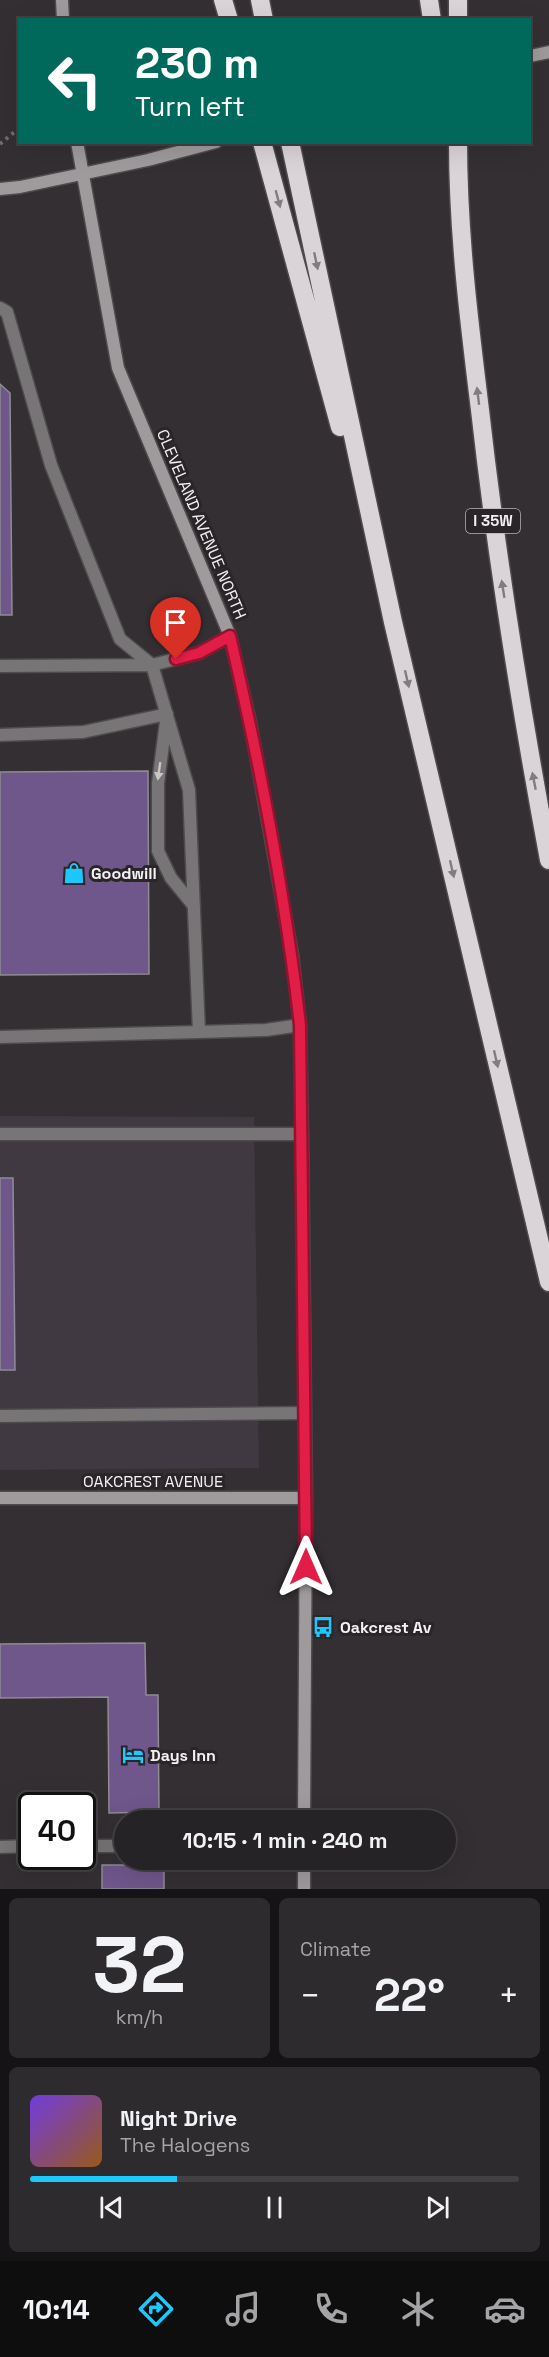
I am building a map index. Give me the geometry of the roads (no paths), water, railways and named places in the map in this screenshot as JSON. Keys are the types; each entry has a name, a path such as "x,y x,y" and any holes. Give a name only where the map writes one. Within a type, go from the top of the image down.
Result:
{"highway":[{"path":"223,0 228,18"},
{"path":"260,0 264,18"},
{"path":"429,0 432,18"},
{"path":"458,0 458,18"},
{"path":"263,144 393,622"},
{"path":"290,144 393,622 549,1282"},
{"path":"452,144 458,179"},
{"name":"I 35W","path":"458,144 458,179 471,333 494,531 524,727 549,860"}],"street":[{"path":"62,0 63,18"},
{"path":"531,56 549,52"},
{"name":"CLEVELAND AVENUE NORTH","path":"77,144 118,368 230,636 250,722 292,954 300,1025 302,1134 306,1498 304,1810"},
{"path":"0,189 148,160 208,144"},
{"name":"OAKCREST AVENUE","path":"0,1498 306,1498"},
{"path":"304,1870 304,1889"}],"lane":[{"path":"0,308 7,312 51,465 120,639 152,665 189,790 199,1032"},
{"path":"0,666 152,665 199,653 230,636"},
{"path":"0,735 83,732 167,714"},
{"path":"167,714 158,783 158,851 171,878 194,906"},
{"path":"0,1037 266,1030 300,1025"},
{"path":"0,1134 302,1134"},
{"path":"0,1416 305,1413"},
{"path":"0,1847 18,1846"},
{"path":"96,1846 114,1846"}],"place":[{"name":"Goodwill","path":"74,873"},
{"name":"Oakcrest Av","path":"323,1627"},
{"name":"Days Inn","path":"133,1755"}]}
